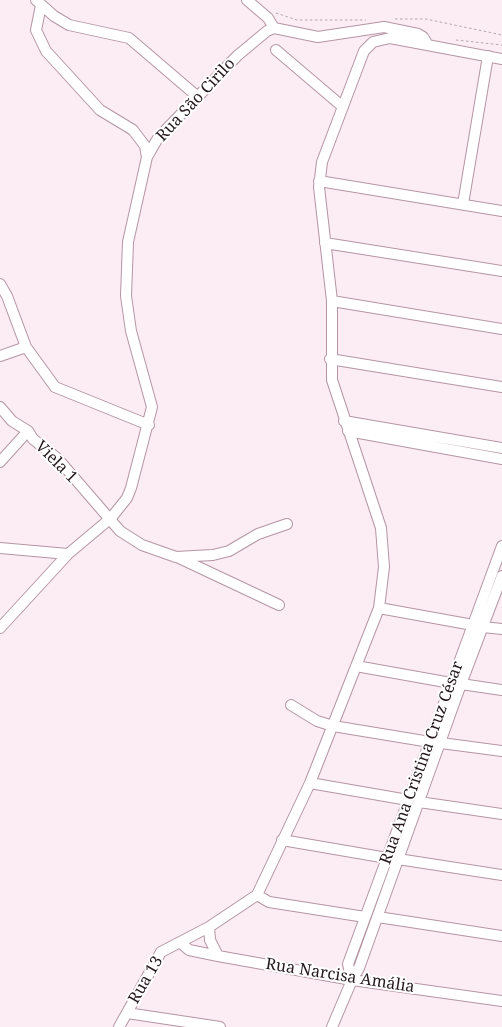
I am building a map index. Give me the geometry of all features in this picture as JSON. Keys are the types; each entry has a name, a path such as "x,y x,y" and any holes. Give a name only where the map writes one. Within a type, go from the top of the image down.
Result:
{"street":[{"path":"247,0 268,18 274,28 318,37 384,27 418,34 423,37 428,45"},
{"path":"38,2 54,16 69,25 129,38 198,97"},
{"path":"38,2 36,30 46,51 100,110 133,130 145,146 147,157"},
{"name":"Rua São Cirilo","path":"0,628 68,554 111,518 127,498 149,425 152,407 131,331 126,296 128,242 147,157 158,138 238,56 267,31 274,28"},
{"path":"365,916 269,902 256,895 310,783 379,608 384,581 383,540 376,510 344,421 334,387 330,359 332,301 319,181 322,162 364,51 378,39 390,38 502,58"},
{"path":"276,50 343,107"},
{"path":"463,204 488,56"},
{"path":"319,181 502,211"},
{"path":"325,243 502,271"},
{"path":"0,284 3,296 26,347 55,387 149,425"},
{"path":"332,301 502,329"},
{"path":"0,356 26,347"},
{"path":"330,359 502,387"},
{"name":"Viela 1","path":"0,407 12,421 28,431 33,439 58,459 111,518 120,531 142,545 176,557 279,605"},
{"path":"344,421 502,448"},
{"path":"0,462 28,431"},
{"path":"348,431 502,459"},
{"path":"176,557 213,555 229,550 258,534 286,524"},
{"name":"Rua Ana Cristina Cruz César","path":"352,980 348,964 430,742 456,684 478,626 502,546"},
{"path":"0,548 68,554"},
{"name":"Rua Ana Cristina Cruz César","path":"478,626 502,576"},
{"path":"379,608 502,629"},
{"path":"356,666 456,684 502,690"},
{"name":"Rua Ana Cristina Cruz César","path":"332,1027 352,980 360,968 441,743 456,684"},
{"path":"291,705 317,721 333,726 430,742"},
{"path":"441,743 502,751"},
{"path":"310,783 408,800"},
{"path":"419,802 502,814"},
{"path":"282,840 387,858"},
{"path":"398,859 502,875"},
{"name":"Rua 13","path":"119,1027 161,952 182,943 209,927 256,895"},
{"path":"378,917 502,936"},
{"path":"209,927 210,940 218,956"},
{"name":"Rua Narcisa Amália","path":"182,943 189,950 218,956 352,980 502,1001"},
{"path":"127,1013 220,1027"}],"path":[{"path":"453,40 502,45"}]}
